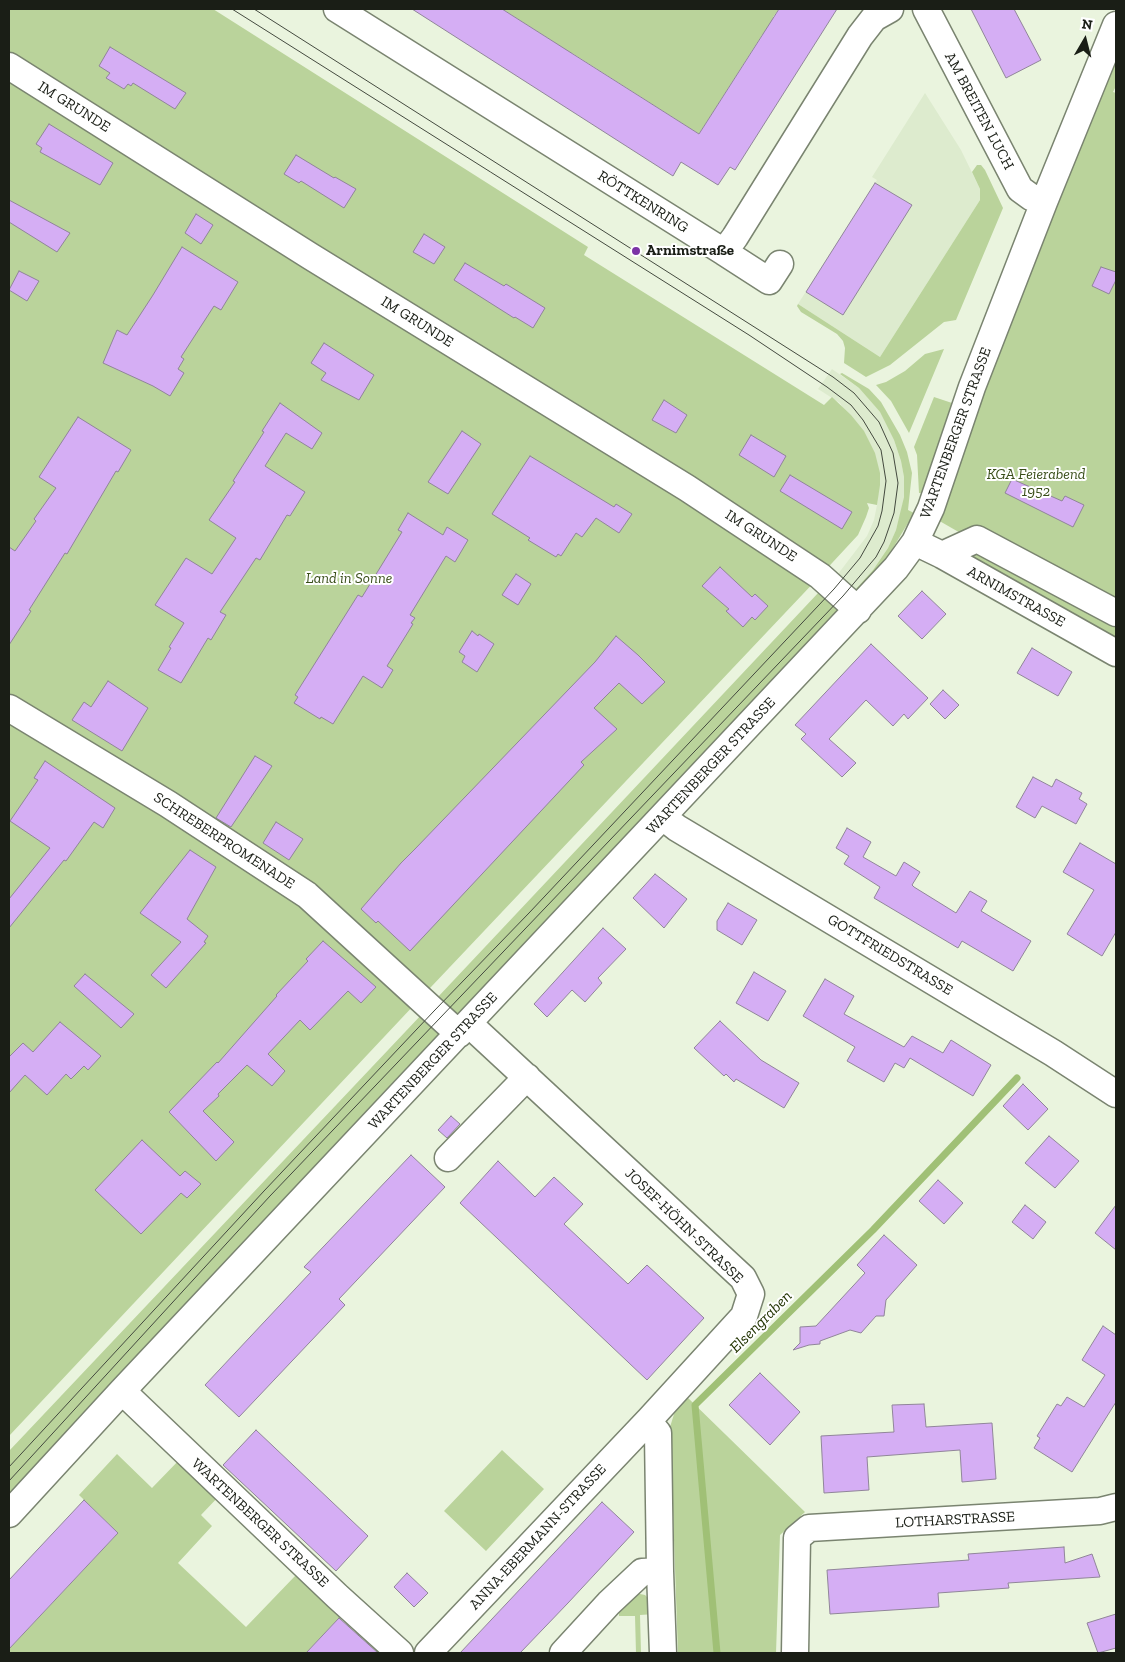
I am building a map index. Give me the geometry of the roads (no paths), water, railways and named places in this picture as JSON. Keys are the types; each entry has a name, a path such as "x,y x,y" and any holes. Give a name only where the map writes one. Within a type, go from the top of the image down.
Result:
{"street":[{"name":"RÖTTKENRING","path":"337,9 769,281 780,264"},
{"path":"724,252 860,36 874,18 890,9"},
{"name":"AM BREITEN LUCH","path":"926,9 1020,189 1031,197 1044,202"},
{"name":"WARTENBERGER STRASSE","path":"9,1514 122,1391 896,568 915,542 931,508 962,414 1044,202 1116,25"},
{"name":"IM GRUNDE","path":"9,66 310,256 687,488 797,559 824,579 858,610"},
{"path":"942,555 977,539 1116,613"},
{"name":"ARNIMSTRASSE","path":"915,542 942,555 1116,653"},
{"name":"SCHREBERPROMENADE","path":"9,708 168,804 307,895 421,998 464,1029"},
{"name":"GOTTFRIEDSTRASSE","path":"663,817 677,828 1045,1048 1116,1094"},
{"name":"JOSEF-HÖHN-STRASSE","path":"464,1029 527,1077 742,1278 751,1294 744,1316 648,1421"},
{"path":"448,1158 527,1077"},
{"name":"WARTENBERGER STRASSE","path":"122,1391 330,1590 400,1653"},
{"path":"648,1421 658,1433 663,1653"},
{"name":"ANNA-EBERMANN-STRASSE","path":"428,1653 648,1421"},
{"name":"LOTHARSTRASSE","path":"795,1653 797,1538 809,1528 1100,1511 1116,1507"},
{"path":"562,1653 609,1603 642,1572 660,1571"}],"waterway":[{"name":"Elsengraben","path":"717,1653 695,1405 873,1230 1017,1078"}],"tram line":[{"path":"9,1467 264,1191 834,589 860,558 878,526 882,511 886,481 881,450 863,420 851,405 749,335 232,9"},
{"path":"9,1481 270,1196 843,596 876,557 884,542 894,513 898,483 893,453 879,422 854,393 833,377 254,9"}],"place":[{"name":"Arnimstraße","path":"636,251"}],"park label":[{"name":"KGA Feierabend 1952","path":"1036,484"},
{"name":"Land in Sonne","path":"349,579"}]}
